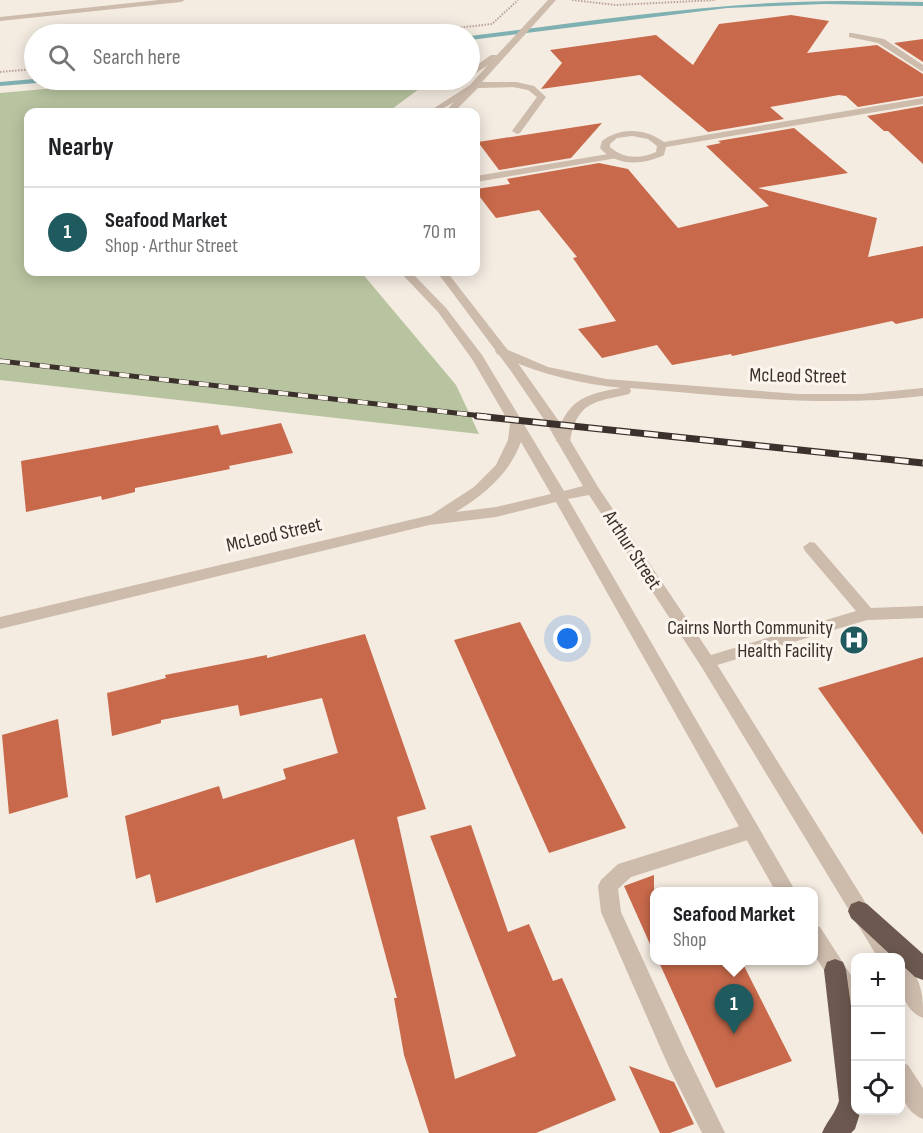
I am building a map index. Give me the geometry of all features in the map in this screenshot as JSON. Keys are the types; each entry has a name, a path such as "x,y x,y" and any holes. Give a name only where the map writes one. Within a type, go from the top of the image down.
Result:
{"highway":[{"path":"859,911 923,969"},
{"path":"834,1133 846,1120 851,1101 835,970"}],"street":[{"path":"0,19 181,0"},
{"path":"480,80 552,0"},
{"path":"852,35 881,41 923,69"},
{"path":"480,67 506,49"},
{"path":"480,85 516,85 531,88 542,97 517,131"},
{"path":"430,108 451,90"},
{"path":"439,108 468,90"},
{"path":"454,108 471,90"},
{"path":"605,148 608,139 623,134 651,137 662,145 923,101"},
{"path":"480,178 614,156 631,160 649,159 661,153 662,145"},
{"path":"605,148 614,156"},
{"path":"480,170 605,148"},
{"name":"Arthur Street","path":"409,276 468,341 560,496 750,831 785,887"},
{"name":"Arthur Street","path":"445,276 501,351 563,441 592,489 707,662 859,911 887,953"},
{"name":"McLeod Street","path":"501,351 531,366 574,379 795,399 849,399 923,392"},
{"name":"McLeod Street","path":"563,441 565,425 571,413 581,404 596,396 672,388"},
{"path":"429,520 482,487 502,468 516,441 517,424"},
{"name":"McLeod Street","path":"0,623 429,520 496,512 592,489"},
{"path":"810,547 867,614"},
{"path":"707,662 867,614 923,612"},
{"path":"714,1133 676,1057 611,912 608,886 625,870 750,831"},
{"path":"818,942 851,996"},
{"path":"905,981 923,1008"},
{"path":"905,1081 923,1108"}],"path":[{"path":"480,25 492,24 518,0"},
{"path":"579,0 616,5 716,0"},
{"path":"0,72 24,70"}],"green space":[{"path":"33,90 418,90 393,108 24,108 24,276 364,276 456,385 479,434 0,380 0,93"}],"building":[{"path":"791,15 829,21 807,53 877,45 923,74 923,96 858,107 846,96 839,95 770,107 784,119 708,132 640,75 541,89 562,63 550,50 656,35 693,65 719,24"},
{"path":"923,39 923,62 894,43"},
{"path":"923,106 923,164 888,131 884,131 867,116"},
{"path":"602,123 571,158 499,170 480,142"},
{"path":"794,128 848,173 758,188 877,218 868,257 923,246 923,318 896,324 892,321 732,356 731,354 672,365 657,345 602,358 578,329 616,321 573,258 577,257 539,210 496,218 480,197 480,188 510,184 507,179 599,163 628,169 678,228 769,206 706,146 721,143 718,141"},
{"path":"281,423 293,453 229,466 230,469 135,488 135,492 102,500 101,496 26,512 21,461 218,425 221,435"},
{"path":"520,622 626,828 549,853 454,640"},
{"path":"365,634 426,809 397,817 455,1079 516,1056 430,836 471,825 508,932 529,924 553,981 562,978 616,1100 536,1133 429,1133 404,1055 394,998 397,998 354,839 156,903 150,874 136,879 125,816 219,786 223,799 286,779 283,769 338,753 322,698 240,716 238,705 161,720 161,723 112,736 107,693 166,678 165,675 267,655 267,658"},
{"path":"923,657 923,835 818,688"},
{"path":"58,719 68,797 9,814 2,735"},
{"path":"654,875 654,887 650,887 650,944 624,886"},
{"path":"660,965 744,965 792,1061 716,1088"},
{"path":"629,1066 674,1082 694,1124 670,1133 660,1133"}],"waterway":[{"path":"480,37 653,14 727,7 824,2 923,4"},
{"path":"0,84 24,82"}],"railway":[{"path":"0,361 491,417"},
{"path":"477,416 923,463"}],"place":[{"name":"Cairns North Community Health Facility","path":"854,640"},
{"name":"Seafood Market","path":"734,1034"}]}
